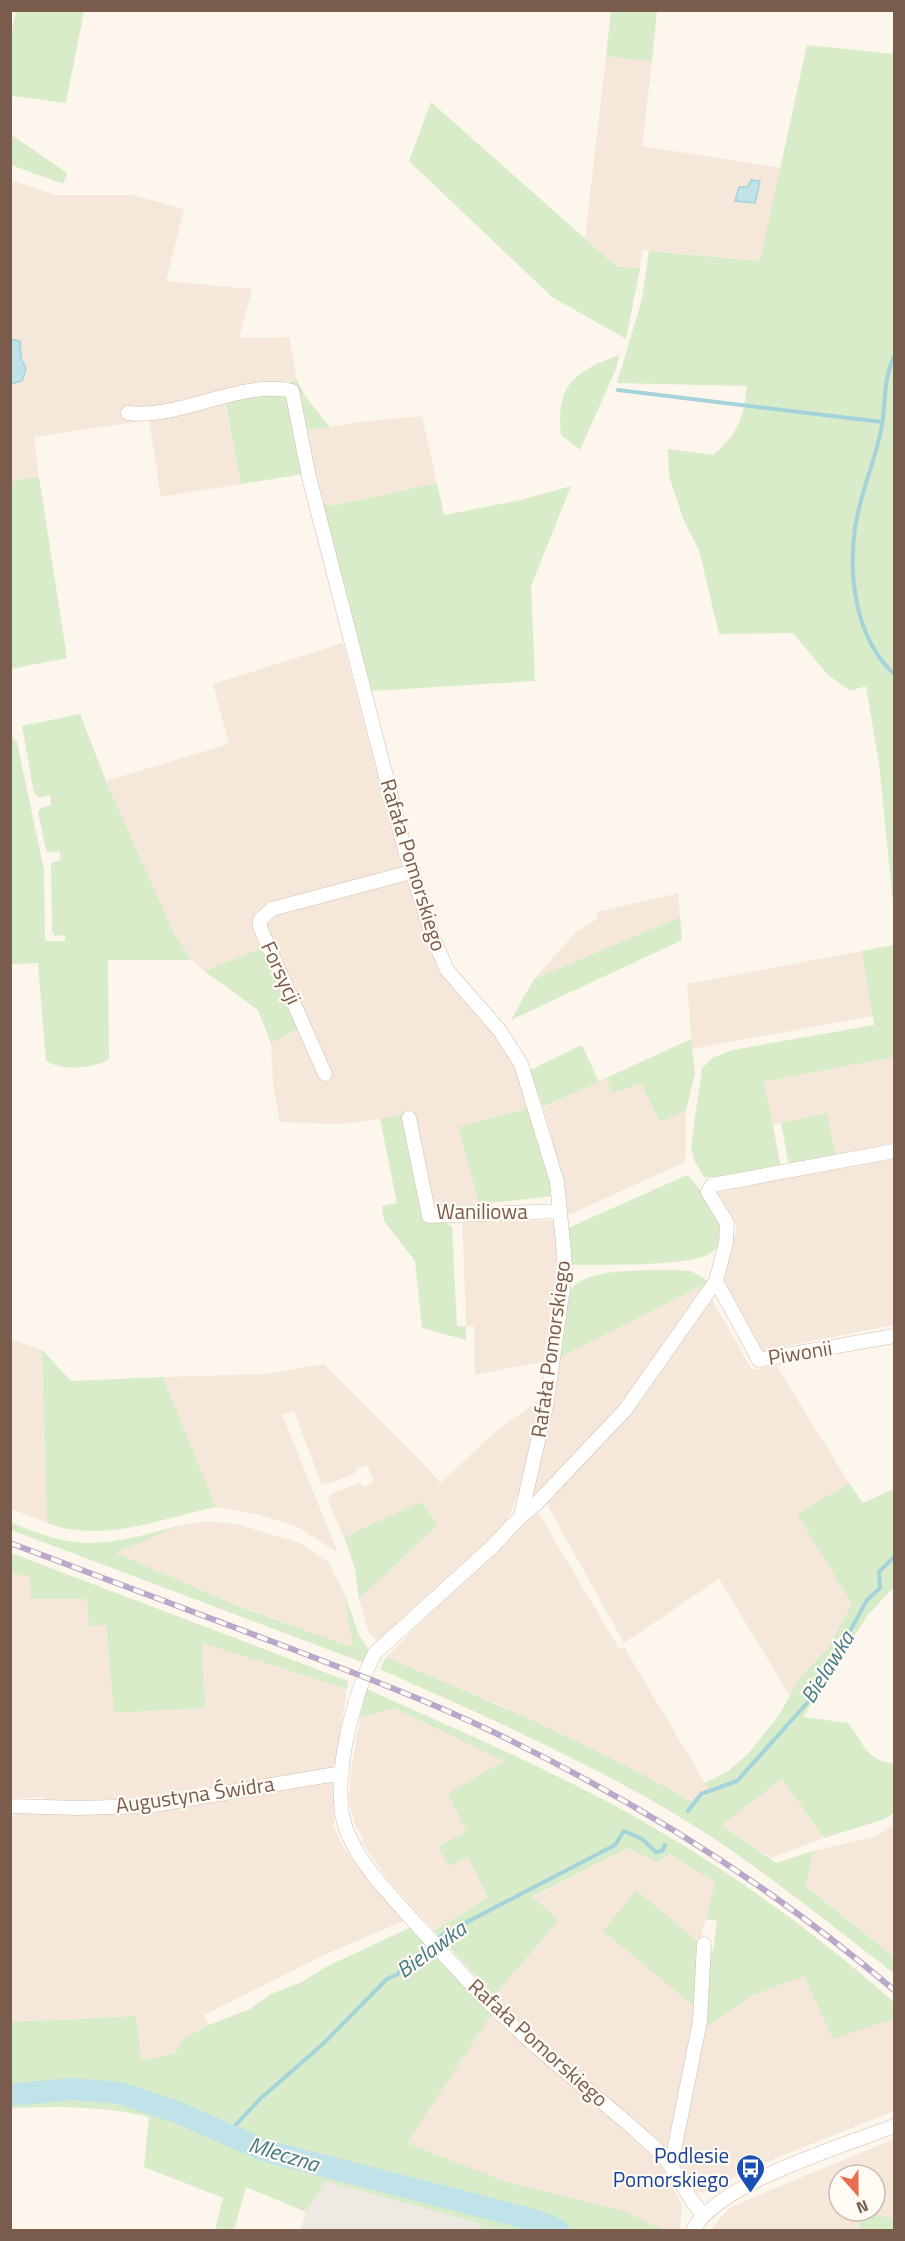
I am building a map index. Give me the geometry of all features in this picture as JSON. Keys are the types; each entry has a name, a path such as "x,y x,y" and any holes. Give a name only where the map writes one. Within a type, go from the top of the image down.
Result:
{"street":[{"name":"Rafała Pomorskiego","path":"128,413 206,403 244,393 283,389 292,392 309,477 411,872 447,970 500,1031 521,1064 550,1155 560,1211 565,1273 547,1401 521,1516"},
{"name":"Forsycji","path":"325,1074 260,927 260,920 263,914 272,909 411,872"},
{"name":"Waniliowa","path":"409,1118 429,1216 560,1211"},
{"name":"Rafała Pomorskiego","path":"703,2214 696,2208 671,2166 647,2140 517,2030 434,1943 370,1871 357,1852 344,1821 342,1773 359,1686 375,1653 492,1547 625,1410 716,1281 726,1244 726,1223 708,1192 712,1185 894,1151"},
{"name":"Piwonii","path":"716,1281 759,1360 894,1336"},
{"name":"Augustyna Świdra","path":"10,1806 78,1808 148,1806 342,1773"},
{"path":"671,2166 700,2021 704,1944"},
{"path":"693,2230 703,2214 741,2187 894,2126"}],"shaded area":[{"path":"606,56 652,62 642,146 782,168 760,261 642,250 640,268 616,266 585,238"},
{"path":"10,180 55,195 132,195 184,209 166,281 252,289 239,338 289,337 297,380 222,392 241,484 161,497 149,420 34,437 39,477 11,481"},
{"path":"422,416 437,483 331,506 321,501 306,431 359,422"},
{"path":"343,643 403,871 428,938 519,1072 529,1108 458,1127 479,1204 480,1222 557,1220 561,1272 546,1361 475,1375 474,1326 466,1326 462,1211 440,1212 432,1205 412,1110 396,1117 342,1124 280,1122 273,1084 271,1043 301,1027 264,947 204,971 192,960 174,933 106,781 229,744 213,684"},
{"path":"678,893 680,917 534,979 575,933 597,919 597,912"},
{"path":"862,951 873,1016 692,1049 687,984"},
{"path":"894,1057 894,1325 762,1351 723,1279 737,1227 717,1192 719,1187 837,1165 827,1113 772,1125 764,1082"},
{"path":"606,1078 612,1093 641,1084 660,1122 686,1111 685,1162 566,1216 551,1134 543,1108"},
{"path":"709,1282 615,1412 536,1497 532,1493 560,1357"},
{"path":"710,1296 752,1370 776,1365 849,1483 798,1514 852,1604 828,1647 800,1678 790,1696 719,1579 624,1643 545,1501"},
{"path":"10,1339 42,1350 47,1523 11,1509"},
{"path":"324,1364 417,1457 440,1482 437,1486 496,1431 542,1398 523,1484 504,1526 377,1641 369,1633 359,1599 438,1525 421,1503 344,1537 328,1501 331,1494 359,1483 365,1487 374,1482 367,1465 358,1469 354,1474 328,1484 321,1483 294,1412 282,1414 338,1553 298,1527 256,1514 216,1507 163,1377 266,1374"},
{"path":"536,1509 620,1650 624,1647 711,1793 692,1802 504,1707 386,1657"},
{"path":"208,1521 237,1524 300,1543 328,1562 344,1593 353,1647 244,1608 115,1553 181,1525"},
{"path":"11,1572 30,1577 31,1599 87,1599 106,1625 115,1713 205,1708 202,1643 347,1689 335,1764 329,1769 210,1791 209,1786 148,1798 44,1801 44,1797 11,1798"},
{"path":"394,1707 505,1761 466,1831 439,1847 468,1857 488,1897 434,1931 388,1880 361,1841 363,1838 354,1823 349,1799 351,1769 360,1718"},
{"path":"782,1779 824,1838 771,1858 722,1825"},
{"path":"330,1781 334,1785 334,1827 345,1850 404,1921 326,1954 204,2015 209,2025 186,2037 174,2054 141,2060 135,2016 11,2022 10,1816 14,1815 15,1811 64,1812 67,1816 145,1814"},
{"path":"894,1824 894,1957 806,1885 813,1851 877,1836"},
{"path":"628,1848 658,1863 669,1854 715,1882 700,1943 697,2009 666,2151 523,2028 494,1996 559,1920 532,1898"},
{"path":"804,1976 833,2038 894,2019 894,2111 764,2163 702,2193 691,2192 679,2169 679,2155 702,2030 753,1995"},
{"path":"492,2014 658,2158 682,2206 680,2230 666,2230 621,2210 507,2182 407,2143"},
{"path":"894,2139 894,2220 887,2218 887,2163 836,2163"},
{"path":"827,2167 827,2223 860,2223 859,2230 711,2230 727,2210"},
{"path":"325,2181 494,2227 493,2230 300,2230 306,2212"}],"green space":[{"path":"16,11 84,11 66,103 13,96 11,103 11,34"},
{"path":"611,11 657,11 652,62 606,56"},
{"path":"807,45 894,54 894,914 879,763 866,686 850,691 827,674 793,633 719,634 699,550 684,521 669,476 668,449 714,455 729,439 744,408 747,386 617,383 642,299 649,251 760,261"},
{"path":"431,102 616,266 640,268 626,339 552,297 409,161"},
{"path":"10,134 67,173 63,184 11,165"},
{"path":"619,355 616,369 580,450 561,435 560,418 565,392 580,374"},
{"path":"297,380 305,396 330,427 306,431 298,390 289,382"},
{"path":"285,395 291,401 303,474 241,484 225,402 241,397"},
{"path":"39,477 67,658 11,669 11,481"},
{"path":"437,483 444,515 521,500 571,486 531,586 535,681 371,691 321,501 332,506"},
{"path":"80,714 106,781 174,933 192,960 108,960 109,1059 95,1065 78,1068 60,1066 46,1061 38,963 11,964 11,735 17,742 44,870 45,941 65,941 65,935 55,936 52,932 51,863 61,860 59,851 50,853 46,850 38,812 41,808 51,805 50,795 39,798 34,793 22,726"},
{"path":"680,917 682,940 511,1020 534,979"},
{"path":"894,945 894,1057 764,1082 781,1167 730,1177 704,1177 694,1160 691,1146 702,1068 714,1057 733,1050 874,1025 862,951"},
{"path":"264,947 301,1027 271,1043 258,1010 204,971"},
{"path":"691,1039 695,1073 686,1111 660,1122 641,1084 612,1093 606,1078"},
{"path":"582,1045 599,1082 543,1107 530,1070"},
{"path":"529,1108 555,1196 479,1204 458,1127"},
{"path":"827,1113 836,1158 789,1166 781,1123"},
{"path":"404,1114 424,1219 444,1221 452,1227 457,1326 466,1326 466,1340 422,1328 415,1261 384,1221 382,1206 397,1203 380,1119"},
{"path":"687,1175 710,1203 716,1215 721,1238 717,1248 707,1255 679,1261 570,1265 568,1228"},
{"path":"691,1271 709,1282 560,1357 569,1291 577,1283 601,1274 615,1272"},
{"path":"42,1350 71,1381 163,1377 216,1507 111,1530 68,1529 47,1523"},
{"path":"849,1483 863,1503 894,1489 894,1587 867,1616 803,1717 848,1723 871,1755 894,1764 894,1813 885,1819 824,1838 782,1779 722,1825 776,1863 813,1851 806,1886 894,1957 894,1973 745,1860 655,1802 539,1742 380,1669 386,1657 580,1743 692,1802 711,1793 705,1783 727,1772 748,1754 779,1715 800,1678 828,1647 852,1604 797,1514"},
{"path":"421,1502 438,1525 359,1599 355,1569 344,1537"},
{"path":"10,1522 47,1536 86,1543 122,1540 181,1525 116,1553 243,1608 353,1647 344,1593 359,1635 369,1650 364,1663 11,1530"},
{"path":"11,1553 348,1681 347,1689 202,1643 205,1708 114,1713 106,1625 89,1626 87,1599 31,1599 30,1577 11,1573"},
{"path":"367,1689 505,1751 587,1791 669,1836 785,1914 859,1972 894,2002 894,2019 833,2039 804,1976 753,1995 702,2030 697,2009 603,1931 636,1890 700,1943 713,1951 717,1921 706,1919 715,1882 669,1854 658,1863 628,1848 532,1897 559,1920 494,1996 434,1931 488,1897 468,1857 449,1866 438,1847 466,1831 448,1793 504,1761 394,1708 360,1718 364,1693"},
{"path":"411,1927 492,2014 407,2143 507,2182 621,2210 666,2230 480,2230 481,2224 325,2181 306,2212 246,2187 234,2230 215,2230 223,2198 144,2167 149,2117 81,2108 12,2108 11,2131 10,2022 136,2016 141,2060 174,2054 186,2037 250,2009 271,1994 302,1982 326,1967"},
{"path":"887,2217 894,2220 894,2230 859,2230 860,2223 887,2223"}],"water":[{"path":"751,180 760,181 755,203 735,201 739,187 748,187"},
{"path":"11,339 20,341 21,358 26,369 22,381 11,384"}],"waterway":[{"path":"894,357 886,382 879,438 857,515 853,547 854,586 863,625 881,660 894,674"},
{"path":"618,390 882,422"},
{"name":"Bielawka","path":"688,1811 701,1794 737,1781 816,1693 867,1600 880,1588 879,1572 894,1557"},
{"name":"Bielawka","path":"226,2135 261,2098 323,2044 387,1979 398,1974 402,1967 418,1961 425,1950 442,1935 615,1845 624,1831 642,1839 656,1852 662,1851 665,1845"},
{"name":"Mleczna","path":"10,2095 72,2089 120,2093 174,2111 266,2151 534,2220 558,2230"}],"railway":[{"path":"10,1543 392,1688 467,1720 545,1758 650,1816 751,1881 848,1952 894,1990"}],"place":[{"name":"Podlesie Pomorskiego","path":"750,2194"}]}
